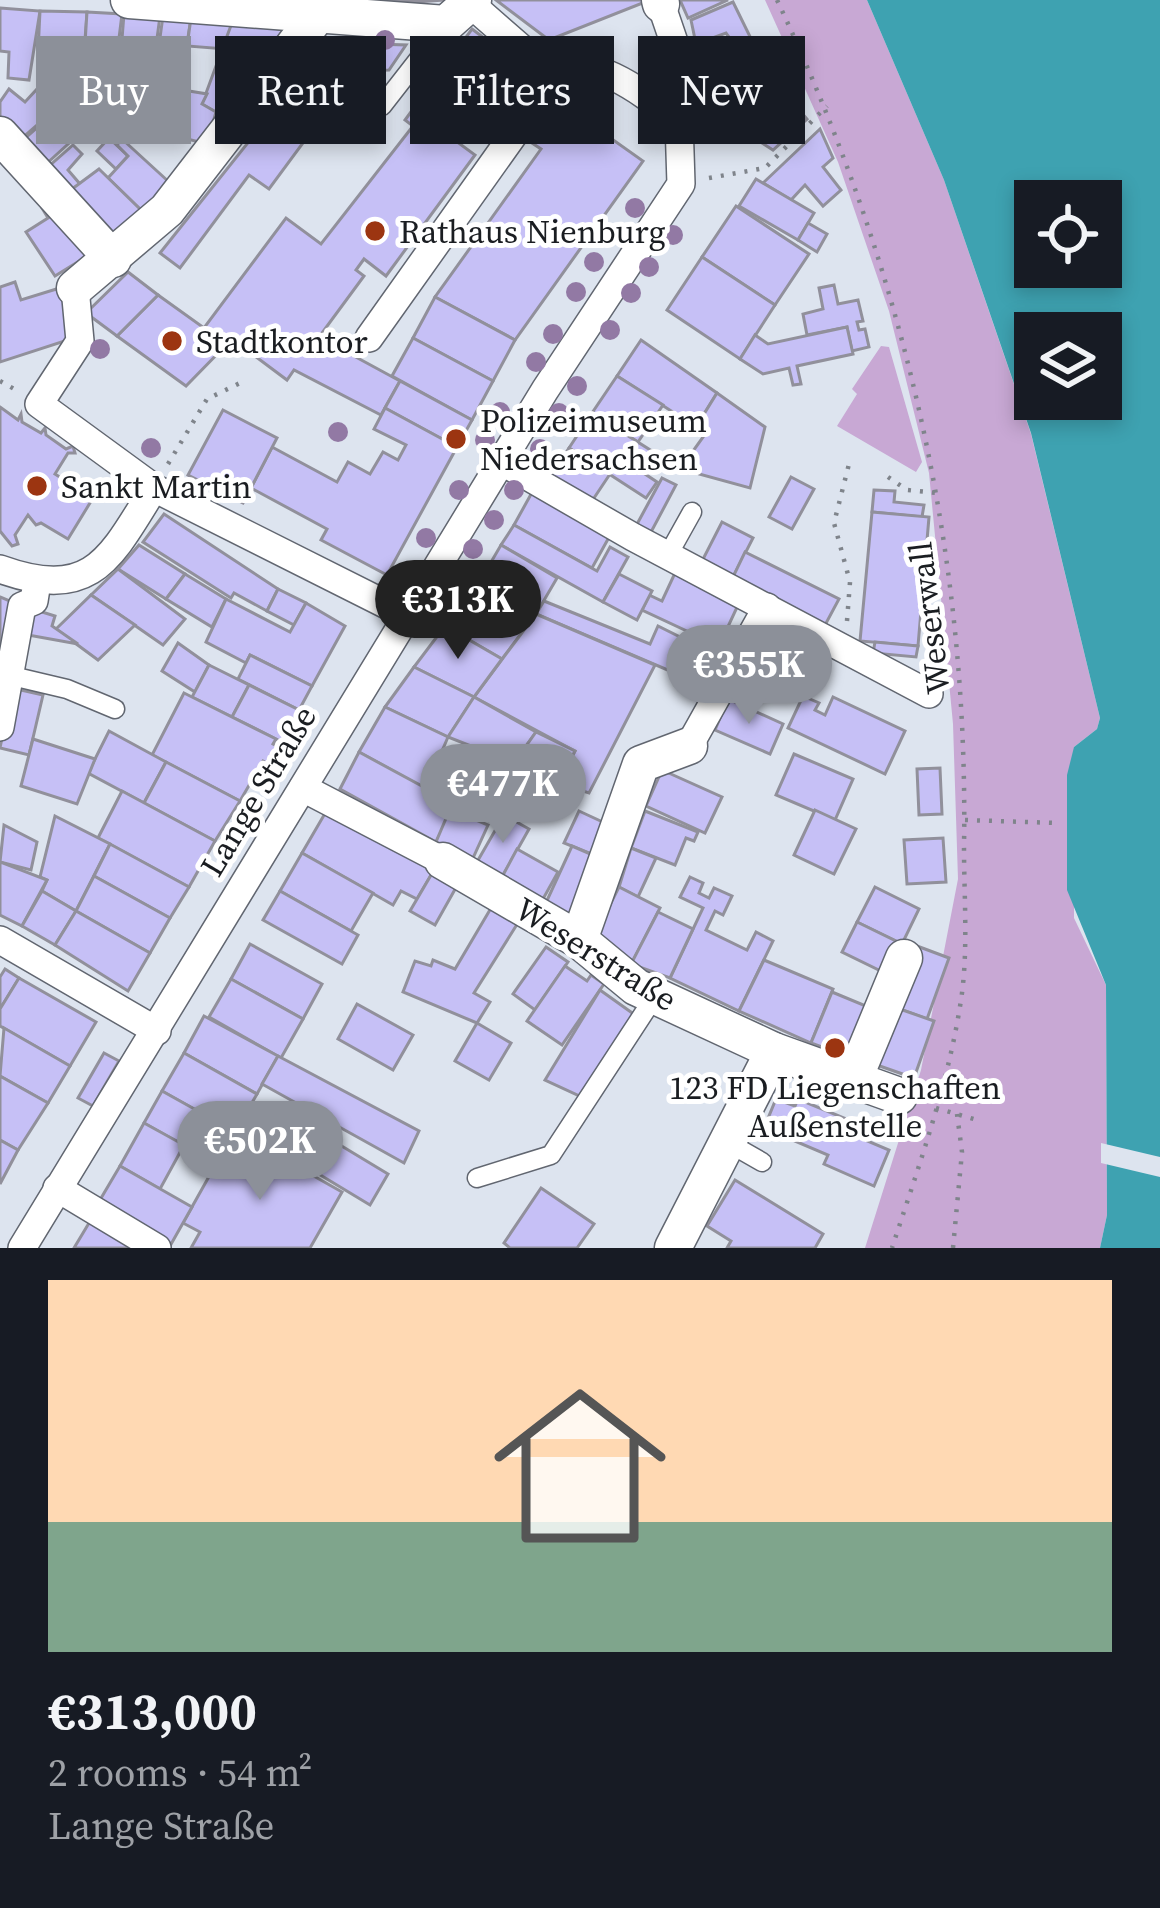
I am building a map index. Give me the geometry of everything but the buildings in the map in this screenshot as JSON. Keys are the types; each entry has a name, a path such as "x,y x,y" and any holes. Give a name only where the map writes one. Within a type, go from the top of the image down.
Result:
{"street":[{"path":"129,0 316,17 468,9 503,36"},
{"path":"660,2 672,36"},
{"path":"316,17 167,210 75,288 80,341 39,404 154,488 407,615"},
{"path":"0,135 113,260"},
{"path":"370,338 507,144"},
{"path":"680,144 681,184"},
{"name":"Lange Straße","path":"22,1248 501,461 681,184"},
{"path":"501,461 929,694"},
{"path":"0,568 37,582 79,578 101,566 154,488"},
{"path":"0,728 22,605 34,601 37,582"},
{"path":"579,940 641,764 688,746 767,607"},
{"name":"Weserstraße","path":"303,788 579,940 636,987 774,1051 899,1096"},
{"path":"0,940 157,1031"},
{"path":"853,1081 904,958"},
{"path":"674,1248 774,1051"},
{"path":"57,1188 157,1248"}],"lane":[{"path":"386,101 468,9"},
{"path":"668,555 692,512"},
{"path":"12,676 115,709"},
{"path":"477,1178 551,1155 655,996"},
{"path":"727,1142 762,1162"}],"path":[{"name":"Weserwall","path":"777,0 827,106 897,310 938,493 964,695 962,991 937,1108 892,1248"},
{"path":"681,184 765,167 827,106"},
{"path":"154,488 207,399 242,382"},
{"path":"839,646 850,608 850,582 834,523 849,464"},
{"path":"888,477 907,490 938,493"},
{"path":"965,820 1058,823"},
{"path":"937,1108 977,1120"},
{"path":"953,1248 962,1152 957,1114"}],"shaded area":[{"path":"765,0 867,0 944,180 1014,384 1014,420 1026,420 1031,434 1100,718 1097,729 1074,747 1074,918 1106,985 1107,1215 1100,1248 865,1248 921,1070 958,879 953,724 929,473 889,311 838,162 805,89 805,36 781,36"},
{"path":"881,346 889,347 922,462 916,472 837,426 857,394 852,389"}],"water":[{"path":"867,0 1160,0 1160,1248 1100,1248 1107,1215 1106,985 1067,890 1067,775 1074,747 1097,729 1100,718 1027,420 1122,420 1122,312 1014,312 1014,384 944,180"}],"pier":[{"path":"1101,1143 1160,1157 1160,1177 1101,1163"}],"place":[{"name":"Rathaus Nienburg","path":"375,231"},
{"name":"Stadtkontor","path":"172,341"},
{"name":"Polizeimuseum Niedersachsen","path":"456,439"},
{"name":"Sankt Martin","path":"37,486"},
{"name":"123 FD Liegenschaften Außenstelle","path":"835,1048"}]}
